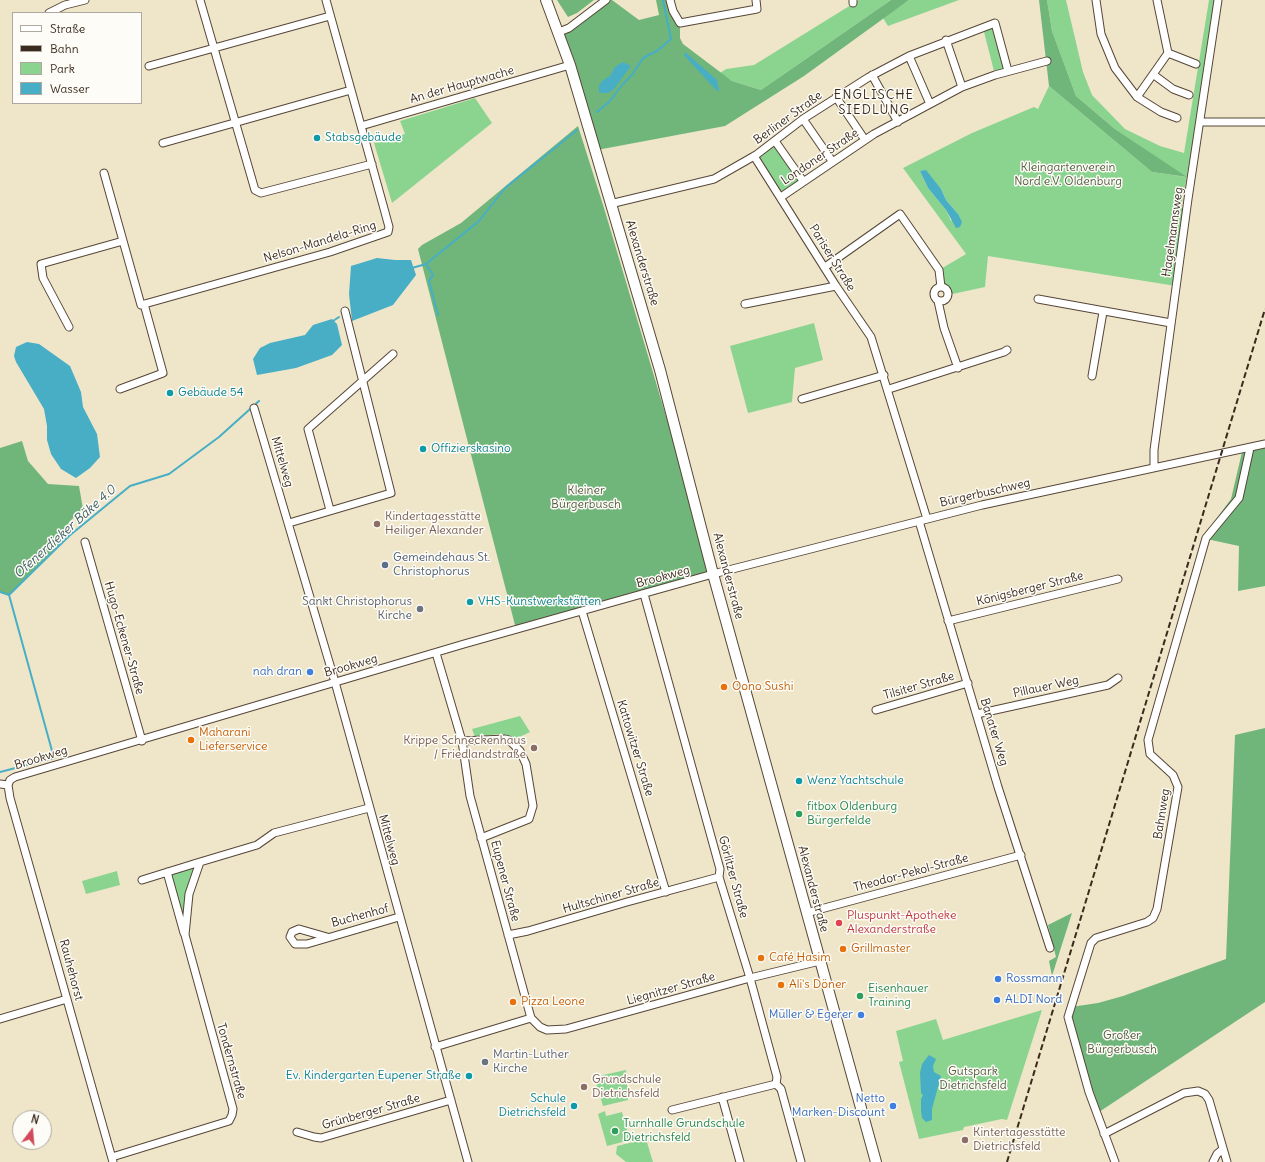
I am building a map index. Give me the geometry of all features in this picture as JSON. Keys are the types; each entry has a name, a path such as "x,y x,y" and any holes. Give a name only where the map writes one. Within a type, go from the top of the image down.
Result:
{"main road":[{"name":"Alexanderstraße","path":"546,0 570,65 660,370 713,574 876,1162"}],"street":[{"path":"51,12 65,5 85,0"},
{"path":"200,0 255,190 261,193 372,164"},
{"name":"Nelson-Mandela-Ring","path":"142,305 330,252 388,232 389,227 326,0"},
{"path":"559,32 569,28 606,0"},
{"path":"670,0 673,11 680,23 757,9 756,0"},
{"path":"1096,0 1102,34 1115,68 1137,97 1161,112 1177,118"},
{"path":"1137,97 1154,75 1168,53 1157,0"},
{"name":"Hagelmannsweg","path":"1154,467 1153,455 1171,323 1218,0"},
{"path":"149,66 330,16"},
{"name":"Berliner Straße","path":"610,204 714,179 754,156 803,119 872,75 909,56 946,40 995,23 1008,71"},
{"path":"946,40 962,87"},
{"path":"1168,53 1196,64"},
{"path":"909,56 930,104"},
{"name":"Londoner Straße","path":"781,197 865,140 962,87 1008,71 1047,61"},
{"name":"An der Hauptwache","path":"361,126 570,65"},
{"path":"872,75 898,122"},
{"path":"1154,75 1173,89 1189,95"},
{"path":"163,143 351,90"},
{"path":"836,97 865,140"},
{"path":"803,119 832,161"},
{"path":"1201,122 1265,122"},
{"path":"775,141 803,181"},
{"name":"Pariser Straße","path":"754,156 836,286 871,337 889,389 927,519"},
{"path":"104,173 142,305 164,373 120,389"},
{"path":"825,267 900,214 939,270 941,287 934,293 934,297 938,301 944,328 958,368"},
{"path":"69,327 43,278 41,264 123,241"},
{"path":"745,304 836,286"},
{"path":"1038,299 1098,309 1103,312 1171,323"},
{"path":"289,523 307,516 391,493 345,311"},
{"path":"1092,376 1103,312"},
{"path":"889,389 958,368 1007,350"},
{"path":"330,510 308,429 393,354"},
{"path":"802,399 884,375"},
{"name":"Mittelweg","path":"254,408 335,682 468,1162"},
{"name":"Bürgerbuschweg","path":"713,574 927,519 1154,467 1265,444"},
{"name":"Bahnweg","path":"1115,1162 1088,1092 1068,1017 1091,942 1096,938 1150,920 1157,909 1178,787 1173,775 1150,754 1148,740 1206,538 1239,498 1250,448"},
{"name":"Banater Weg","path":"919,521 948,621 1050,948"},
{"name":"Hugo-Eckener-Straße","path":"85,542 142,740"},
{"name":"Brookweg","path":"0,784 8,784 10,780 15,777 335,682 713,574"},
{"name":"Königsberger Straße","path":"948,621 1118,579"},
{"name":"Görlitzer Straße","path":"644,594 720,868 719,877 750,978 777,1077 776,1084 781,1089 801,1162"},
{"name":"Kattowitzer Straße","path":"582,611 666,892"},
{"name":"Eupener Straße","path":"436,653 462,741 470,796 531,1018"},
{"name":"Pillauer Weg","path":"977,714 1108,685 1118,678"},
{"name":"Tilsiter Straße","path":"876,710 968,684"},
{"path":"462,741 505,738 520,751 526,764 533,806 529,819 481,838"},
{"name":"Rauhehorst","path":"8,784 10,798 112,1159"},
{"path":"142,880 257,845 274,833 369,808"},
{"name":"Theodor-Pekol-Straße","path":"806,913 1021,855"},
{"name":"Tondernstraße","path":"185,935 189,894 200,862"},
{"name":"Tondernstraße","path":"112,1159 229,1121 232,1115 233,1109 166,872"},
{"name":"Hultschiner Straße","path":"508,935 528,931 719,877"},
{"name":"Buchenhof","path":"327,937 399,917"},
{"name":"Liegnitzer Straße","path":"531,1018 540,1027 547,1030 566,1030 750,978 820,961"},
{"path":"0,1019 67,999"},
{"path":"435,1046 531,1018"},
{"path":"672,1110 776,1084"},
{"path":"1104,1134 1184,1093 1198,1091 1205,1094 1209,1100 1227,1162"},
{"path":"722,1097 740,1162"},
{"name":"Grünberger Straße","path":"297,1132 314,1138 321,1138 451,1100"},
{"path":"1213,1162 1217,1154 1223,1149"}],"green space":[{"path":"557,0 594,0 577,13 568,17"},
{"path":"606,0 612,0 639,20 659,15 656,0 671,0 680,23 680,38 683,44 732,81 761,90 891,0 909,0 804,76 725,126 597,150 559,32"},
{"path":"859,0 891,0 761,90 732,81 720,73 726,69 754,65"},
{"path":"909,0 959,0 888,26 883,18"},
{"path":"1039,0 1047,0 1052,31 1076,96 1115,129 1187,177 1152,172 1049,86"},
{"name":"Kleingartenverein Nord e.V. Oldenburg","path":"1047,0 1066,0 1083,72 1092,95 1125,129 1160,146 1184,153 1209,0 1219,0 1181,208 1187,207 1176,286 988,256 985,287 948,295 943,288 939,270 966,254 903,168 972,133 1034,107 1038,109 1049,86 1152,172 1186,177 1115,129 1076,96 1052,31","holes":["920,171 941,189 946,200 958,214 951,221 946,210 928,188"]},
{"path":"995,23 1008,71 995,75 983,28"},
{"path":"475,98 492,123 392,203 374,143 405,134 400,121"},
{"name":"Kleiner Bürgerbusch","path":"578,126 604,208 713,574 516,629 418,249 422,245 461,223"},
{"path":"775,141 803,181 781,197 756,155"},
{"path":"814,323 823,360 795,368 792,402 748,413 730,346"},
{"path":"22,441 28,461 48,484 79,486 83,509 69,522 75,531 9,595 0,592 0,448"},
{"path":"1265,444 1265,586 1238,591 1239,546 1202,538 1231,499 1242,452"},
{"path":"520,716 530,732 515,739 498,734 475,737 472,729"},
{"name":"Großer Bürgerbusch","path":"1265,728 1265,1002 1096,1114 1068,1017 1071,1007 1098,1003 1123,996 1226,959 1235,735"},
{"path":"200,862 194,879 185,935 167,872"},
{"path":"117,871 120,885 86,894 82,881"},
{"path":"1072,913 1052,976 1049,961 1056,957 1048,925"},
{"name":"Gutspark Dietrichsfeld","path":"1042,1010 1007,1120 1002,1119 964,1127 963,1130 919,1139 899,1062 903,1061 896,1031 936,1019 943,1040"},
{"path":"626,1070 628,1100 603,1106 594,1077"},
{"name":"Turnhalle Grundschule Dietrichsfeld","path":"605,1111 606,1116 622,1112 630,1140 607,1146 598,1114"},
{"path":"646,1139 653,1162 626,1162 616,1154 617,1146"}],"water":[{"path":"685,52 717,80 719,91 717,91 684,55"},
{"path":"623,62 631,66 614,89 608,93 599,93 599,86 602,81 610,76 615,67"},
{"path":"926,170 941,189 946,200 958,214 962,222 960,227 956,228 946,210 928,188 920,171"},
{"path":"377,258 411,260 416,275 393,305 352,321 349,294 351,266"},
{"path":"332,319 337,324 342,345 332,355 296,368 257,375 253,359 260,348 270,343 305,335 313,325"},
{"path":"27,342 39,344 70,366 81,392 83,407 97,434 100,457 90,468 76,478 61,469 51,454 47,440 47,426 44,409 16,362 14,356 16,347"},
{"path":"929,1055 936,1059 933,1066 934,1072 941,1076 932,1109 932,1120 926,1122 922,1118 921,1111 921,1099 923,1095 921,1093 920,1073 922,1064"}],"waterway":[{"path":"597,112 610,101 632,75 643,58 657,51 671,39 663,0"},
{"path":"412,268 426,264 479,221 505,188 577,130"},
{"path":"426,264 433,275 429,281 438,315"},
{"path":"333,321 339,317"},
{"name":"Ofenerdieker Bäke 4.0","path":"0,772 54,758 9,595 69,536 130,486 169,474 219,437 259,401"},
{"path":"0,592 9,595"}],"railway":[{"path":"1007,1162 1265,309"}],"place":[{"name":"Stabsgebäude","path":"317,138"},
{"name":"Gebäude 54","path":"170,393"},
{"name":"Offizierskasino","path":"423,449"},
{"name":"Kindertagesstätte Heiliger Alexander","path":"377,524"},
{"name":"Gemeindehaus St. Christophorus","path":"385,565"},
{"name":"VHS-Kunstwerkstätten","path":"470,602"},
{"name":"Sankt Christophorus Kirche","path":"420,609"},
{"name":"nah dran","path":"310,672"},
{"name":"Oono Sushi","path":"724,687"},
{"name":"Maharani Lieferservice","path":"191,740"},
{"name":"Krippe Schneckenhaus / Friedlandstraße","path":"534,748"},
{"name":"Wenz Yachtschule","path":"799,781"},
{"name":"fitbox Oldenburg Bürgerfelde","path":"799,814"},
{"name":"Pluspunkt-Apotheke Alexanderstraße","path":"839,923"},
{"name":"Grillmaster","path":"843,949"},
{"name":"Café Hasim","path":"761,958"},
{"name":"Rossmann","path":"998,979"},
{"name":"Ali's Döner","path":"781,985"},
{"name":"Eisenhauer Training","path":"860,996"},
{"name":"ALDI Nord","path":"997,1000"},
{"name":"Pizza Leone","path":"513,1002"},
{"name":"Müller & Egerer","path":"861,1015"},
{"name":"Martin-Luther Kirche","path":"485,1062"},
{"name":"Ev. Kindergarten Eupener Straße","path":"469,1076"},
{"name":"Grundschule Dietrichsfeld","path":"584,1087"},
{"name":"Schule Dietrichsfeld","path":"574,1106"},
{"name":"Netto Marken-Discount","path":"893,1106"},
{"name":"Turnhalle Grundschule Dietrichsfeld","path":"615,1131"},
{"name":"Kintertagesstätte Dietrichsfeld","path":"965,1140"}],"district":[{"name":"ENGLISCHE SIEDLUNG","path":"874,102"}]}
